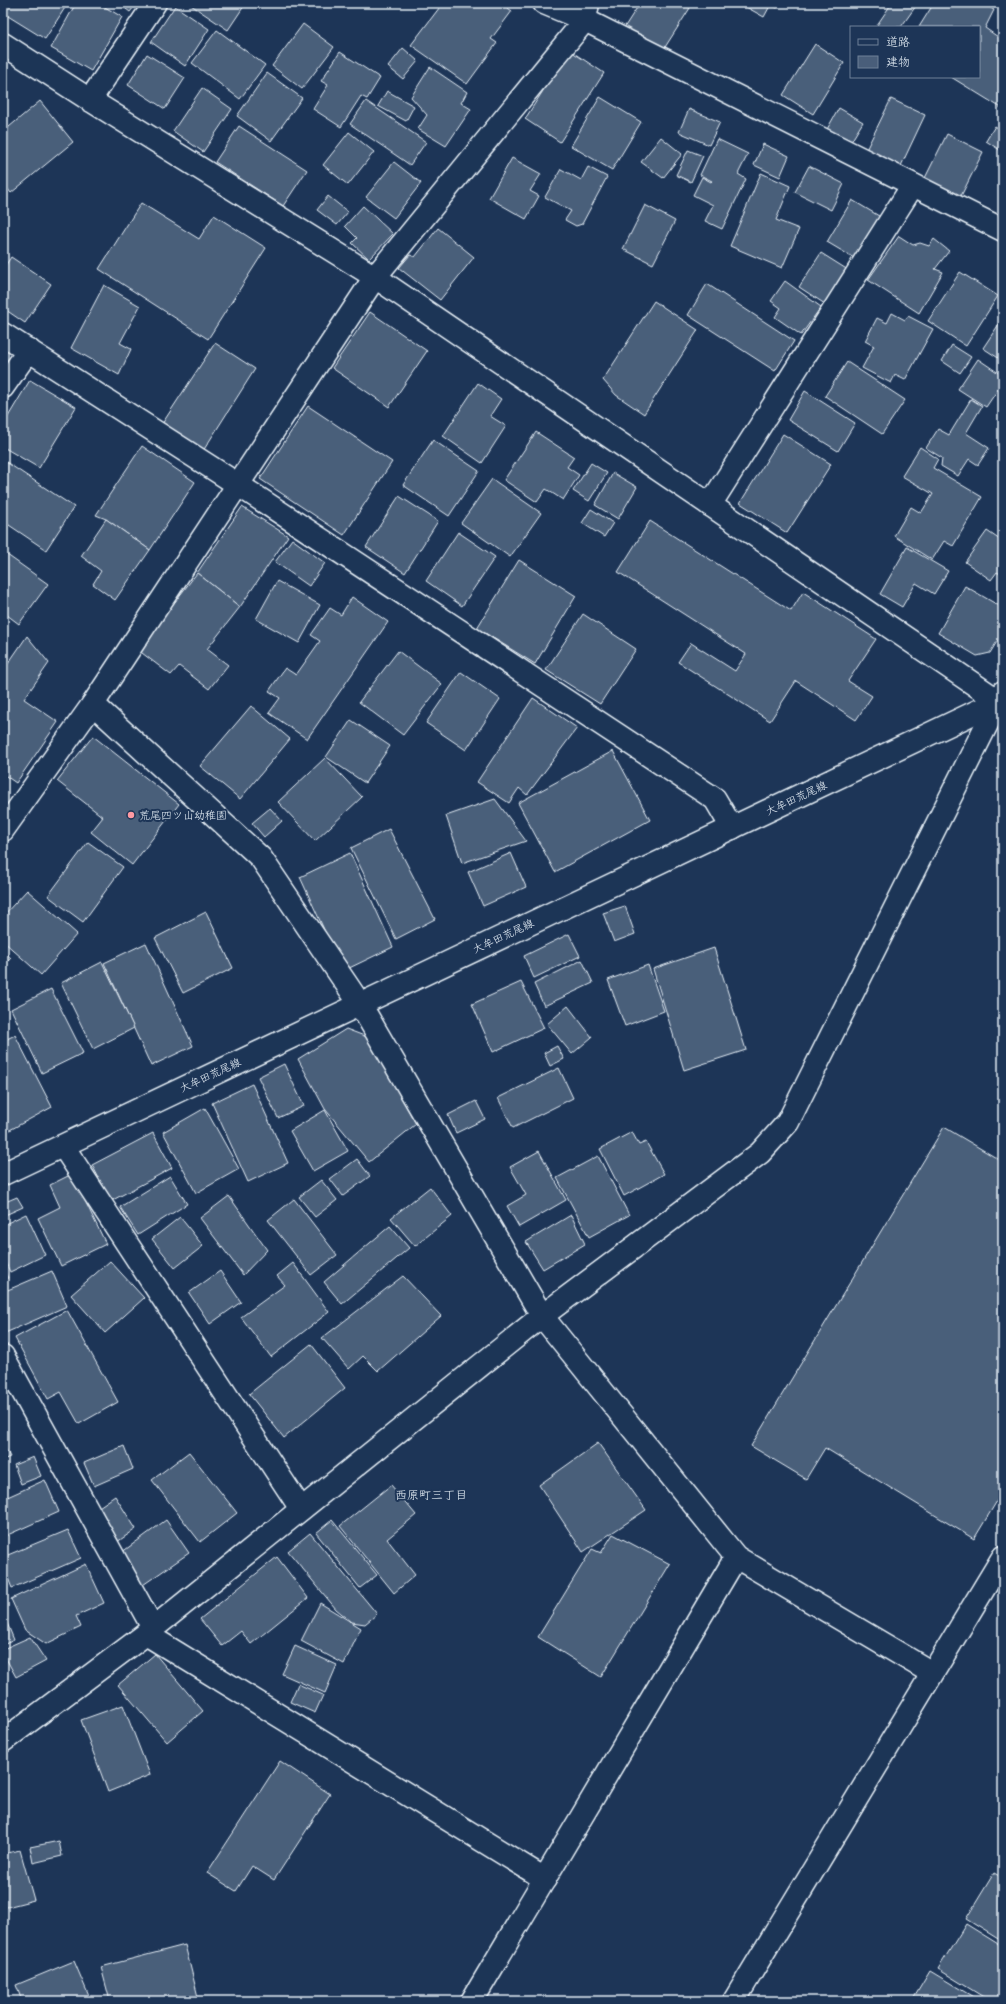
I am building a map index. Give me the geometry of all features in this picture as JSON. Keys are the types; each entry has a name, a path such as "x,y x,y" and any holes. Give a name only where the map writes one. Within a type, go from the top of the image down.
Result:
{"street":[{"path":"90,100 156,3"},
{"path":"544,3 586,12 913,185 1003,230"},
{"path":"3,830 93,704 375,277 586,12"},
{"path":"3,44 90,100 375,277 710,505 1002,699 788,1122 760,1153 542,1316 150,1631 3,1741"},
{"path":"710,505 913,185"},
{"path":"3,334 237,484 715,799 732,828"},
{"path":"3,387 29,350"},
{"name":"大牟田荒尾線","path":"3,1174 1002,699"},
{"path":"93,704 261,858 360,1004 542,1316 736,1556 932,1673"},
{"path":"63,1146 301,1509"},
{"path":"3,1356 150,1631 545,1879"},
{"path":"472,2001 736,1556"},
{"path":"734,2001 1003,1557"}],"building":[{"path":"3,3 68,3 45,39 3,13"},
{"path":"76,3 98,3 122,17 91,71 51,48"},
{"path":"118,3 137,3 130,12"},
{"path":"188,3 246,3 228,30"},
{"path":"443,3 501,3 512,11 491,39 497,43 467,84 411,45"},
{"path":"640,3 682,3 690,8 660,55 622,31"},
{"path":"739,3 780,3 777,8 771,4 764,17"},
{"path":"892,3 918,3 902,26 877,25"},
{"path":"934,3 983,3 994,10 985,28 998,37 1003,29 1003,109 953,78 980,78 980,26 920,26"},
{"path":"175,6 209,29 185,66 151,42"},
{"path":"303,24 334,47 302,89 272,66"},
{"path":"217,30 265,65 240,99 192,63"},
{"path":"815,44 844,63 813,114 783,95"},
{"path":"403,48 418,61 403,79 388,67"},
{"path":"569,50 604,73 560,142 525,119"},
{"path":"340,52 380,78 367,99 361,96 341,127 313,109 328,85 321,81"},
{"path":"147,54 185,78 165,109 128,85"},
{"path":"430,67 467,92 461,103 471,109 446,146 418,129 427,115 411,97"},
{"path":"267,73 302,98 271,141 237,116"},
{"path":"202,88 232,109 203,152 173,131"},
{"path":"387,91 414,106 406,121 378,106"},
{"path":"600,97 641,122 612,170 571,146"},
{"path":"891,99 925,115 900,168 865,152"},
{"path":"40,101 73,142 11,193 3,183 3,132"},
{"path":"366,101 426,142 410,165 350,124"},
{"path":"839,108 863,122 849,145 826,131"},
{"path":"689,109 720,122 709,145 679,132"},
{"path":"239,126 307,170 283,206 215,162"},
{"path":"995,126 1003,131 1003,152 986,141"},
{"path":"349,132 374,152 348,185 323,165"},
{"path":"947,134 983,152 958,202 922,184"},
{"path":"661,137 682,154 663,178 641,162"},
{"path":"717,139 748,154 738,174 746,179 722,229 705,221 713,205 693,195 702,177 711,182 712,181 700,175"},
{"path":"763,144 789,156 780,177 754,165"},
{"path":"688,150 703,156 691,182 676,175"},
{"path":"512,158 541,174 530,191 539,196 526,219 489,198"},
{"path":"394,162 421,183 394,218 366,197"},
{"path":"809,166 844,184 831,210 795,192"},
{"path":"588,167 607,177 582,224 576,226 565,220 571,211 545,197 561,169 581,180"},
{"path":"761,173 790,186 776,220 799,229 782,268 730,246"},
{"path":"328,196 348,212 337,225 317,210"},
{"path":"852,200 884,219 859,261 827,242"},
{"path":"141,203 199,239 214,215 266,248 208,339 99,269"},
{"path":"645,205 675,221 653,264 623,249"},
{"path":"363,206 393,234 369,259 352,243 357,238 345,226"},
{"path":"438,228 474,257 440,300 399,268 410,255 415,257"},
{"path":"899,236 913,245 920,243 929,246 934,239 949,251 935,269 943,272 919,313 868,280"},
{"path":"821,253 848,270 825,304 799,287"},
{"path":"11,257 51,284 25,323 3,308 3,269"},
{"path":"960,272 998,296 966,346 928,321"},
{"path":"785,281 821,307 801,335 775,317 781,308 771,301"},
{"path":"707,284 794,341 775,371 688,315"},
{"path":"104,285 140,306 120,343 131,349 119,375 71,348"},
{"path":"654,301 698,330 644,414 616,395 603,380"},
{"path":"370,312 427,351 389,407 332,368"},
{"path":"892,313 905,320 908,316 933,329 905,380 895,375 891,383 862,368 874,346 865,341 877,318 887,323"},
{"path":"1003,318 1003,361 983,348"},
{"path":"215,343 255,369 203,451 162,424"},
{"path":"952,345 971,357 960,373 942,361"},
{"path":"978,359 1003,376 1003,382 986,407 958,389"},
{"path":"847,362 905,400 882,434 825,396"},
{"path":"30,380 76,407 39,468 3,447 3,425"},
{"path":"478,383 501,399 490,416 506,426 482,463 443,436"},
{"path":"805,391 855,423 838,451 788,420"},
{"path":"971,399 982,406 966,433 989,448 978,465 969,459 958,476 941,466 942,458 926,448 938,429 949,435"},
{"path":"308,406 392,462 344,535 260,479"},
{"path":"536,432 574,457 567,467 579,475 563,500 546,489 537,502 504,480"},
{"path":"783,434 831,464 787,533 740,503"},
{"path":"433,440 479,471 449,516 403,485"},
{"path":"142,446 195,482 150,550 106,519 96,515"},
{"path":"920,447 938,459 933,468 982,497 953,546 944,541 932,560 894,536 911,507 921,513 933,494 902,476"},
{"path":"3,460 74,507 46,550 3,521"},
{"path":"591,463 607,473 589,501 573,491"},
{"path":"613,473 637,487 618,519 595,505"},
{"path":"492,479 541,513 510,557 461,523"},
{"path":"399,496 438,521 405,573 366,547"},
{"path":"242,507 288,536 240,607 197,573"},
{"path":"591,509 613,523 604,537 582,523"},
{"path":"106,519 150,550 115,600 93,584 101,571 81,556"},
{"path":"650,521 791,611 803,592 876,639 848,681 872,696 856,720 796,681 770,721 678,662 691,643 735,671 746,654 618,572"},
{"path":"987,531 1003,542 1003,576 997,572 991,580 965,562"},
{"path":"458,532 495,557 462,606 426,581"},
{"path":"292,539 325,563 309,586 275,562"},
{"path":"907,547 948,571 934,594 916,583 902,607 880,594"},
{"path":"3,552 48,584 19,624 3,612"},
{"path":"519,560 576,596 535,664 477,628"},
{"path":"197,573 240,607 207,649 228,665 209,689 179,666 171,675 138,650"},
{"path":"277,581 320,605 299,643 256,619"},
{"path":"965,586 1003,608 1003,632 990,653 977,656 938,633"},
{"path":"352,597 388,622 307,739 269,713 280,698 269,691 285,668 296,675 320,641 311,635 330,608 341,615"},
{"path":"583,614 636,649 600,704 546,670"},
{"path":"27,636 49,663 24,699 58,722 16,783 3,774 3,671"},
{"path":"398,651 442,684 403,735 359,702"},
{"path":"461,672 500,699 466,750 426,723"},
{"path":"533,698 577,728 527,795 519,788 509,803 477,782"},
{"path":"251,706 290,739 240,799 200,766"},
{"path":"351,720 390,746 365,783 326,757"},
{"path":"93,736 179,804 132,865 91,832 103,817 57,781"},
{"path":"613,751 650,820 555,872 518,803"},
{"path":"325,758 362,797 315,841 278,802"},
{"path":"495,799 526,841 462,863 446,816"},
{"path":"270,808 282,821 264,837 252,823"},
{"path":"389,829 435,919 396,939 351,848"},
{"path":"88,842 123,867 83,922 48,896"},
{"path":"350,853 393,947 343,971 300,877"},
{"path":"511,853 526,887 483,906 468,872"},
{"path":"27,890 77,934 41,975 3,941 3,916"},
{"path":"625,906 635,934 614,942 603,913"},
{"path":"206,912 233,968 183,993 155,938"},
{"path":"569,934 580,956 534,978 524,956"},
{"path":"146,943 193,1046 151,1066 104,963"},
{"path":"714,948 746,1050 684,1070 653,969"},
{"path":"3,951 11,958 3,966"},
{"path":"582,960 593,983 544,1006 534,984"},
{"path":"102,962 134,1028 93,1049 61,983"},
{"path":"648,965 664,1011 625,1026 608,980"},
{"path":"521,982 544,1028 493,1052 472,1004"},
{"path":"51,989 83,1053 42,1073 11,1009"},
{"path":"568,1006 592,1037 572,1054 547,1024"},
{"path":"346,1029 367,1037 416,1124 369,1162 325,1109 298,1059"},
{"path":"15,1035 52,1107 8,1131 3,1121 3,1041"},
{"path":"557,1046 564,1059 550,1066 544,1053"},
{"path":"284,1064 304,1106 278,1118 258,1077"},
{"path":"559,1068 573,1098 513,1128 498,1098"},
{"path":"252,1084 288,1163 248,1182 212,1103"},
{"path":"476,1101 485,1119 456,1133 448,1115"},
{"path":"205,1108 239,1169 196,1193 163,1132"},
{"path":"325,1110 348,1151 313,1171 290,1131"},
{"path":"944,1127 1003,1162 1003,1491 974,1539 825,1448 806,1479 751,1446"},
{"path":"632,1132 639,1145 646,1142 664,1174 624,1196 600,1149"},
{"path":"153,1133 172,1168 111,1201 92,1165"},
{"path":"539,1151 566,1200 519,1227 507,1206 526,1195 510,1167"},
{"path":"598,1156 629,1215 589,1237 557,1178"},
{"path":"357,1159 370,1176 343,1196 330,1179"},
{"path":"72,1174 106,1244 61,1266 38,1218 60,1207 50,1185"},
{"path":"170,1176 187,1204 138,1235 120,1207"},
{"path":"321,1180 337,1200 315,1217 299,1197"},
{"path":"430,1187 452,1216 415,1246 391,1218"},
{"path":"229,1196 267,1250 243,1275 200,1218"},
{"path":"17,1197 23,1207 3,1216 3,1203"},
{"path":"294,1199 337,1255 311,1275 268,1220"},
{"path":"26,1214 45,1255 10,1272 3,1257 3,1225"},
{"path":"571,1215 585,1244 543,1269 526,1242"},
{"path":"180,1217 203,1246 175,1268 152,1239"},
{"path":"390,1226 409,1248 342,1304 324,1282"},
{"path":"110,1261 144,1298 105,1333 71,1295"},
{"path":"293,1263 329,1312 271,1357 241,1317 285,1285 277,1276"},
{"path":"3,1268 8,1278 3,1280"},
{"path":"52,1271 67,1306 3,1334 3,1292"},
{"path":"220,1271 241,1302 210,1324 189,1293"},
{"path":"403,1276 441,1316 378,1371 363,1356 349,1369 322,1338"},
{"path":"67,1310 118,1402 79,1424 61,1392 48,1399 15,1338"},
{"path":"311,1344 345,1388 284,1438 249,1394"},
{"path":"598,1443 646,1510 583,1552 539,1485"},
{"path":"3,1444 10,1457 3,1460"},
{"path":"124,1446 133,1469 94,1486 84,1463"},
{"path":"189,1452 237,1513 200,1542 152,1480"},
{"path":"33,1457 41,1476 21,1484 14,1465"},
{"path":"45,1480 59,1512 3,1537 3,1499"},
{"path":"391,1485 416,1515 387,1539 415,1575 394,1593 340,1526"},
{"path":"115,1496 136,1529 117,1542 96,1509"},
{"path":"166,1520 189,1553 140,1587 118,1555"},
{"path":"332,1520 377,1575 360,1588 316,1533"},
{"path":"68,1530 81,1558 12,1588 3,1566 3,1557"},
{"path":"310,1533 377,1614 365,1624 352,1622 336,1609 288,1551"},
{"path":"613,1534 670,1564 601,1677 538,1637 592,1549 601,1553"},
{"path":"277,1557 308,1598 251,1644 241,1631 222,1646 200,1619"},
{"path":"86,1564 104,1603 76,1616 81,1627 46,1644 25,1630 11,1599"},
{"path":"320,1603 361,1628 344,1664 301,1641"},
{"path":"3,1613 14,1640 3,1645"},
{"path":"30,1637 46,1661 16,1677 3,1653 3,1649"},
{"path":"295,1646 337,1665 325,1693 282,1674"},
{"path":"155,1654 203,1711 167,1742 118,1685"},
{"path":"298,1684 323,1695 315,1713 290,1702"},
{"path":"123,1705 150,1775 108,1792 81,1720"},
{"path":"280,1761 330,1794 274,1880 252,1866 236,1891 207,1873"},
{"path":"59,1841 62,1856 33,1863 30,1847"},
{"path":"20,1850 34,1900 3,1908 3,1854"},
{"path":"994,1873 1003,1878 1003,1942 966,1919"},
{"path":"966,1924 1003,1947 1003,1996 1000,2001 990,2001 938,1969"},
{"path":"185,1945 199,2001 110,2001 101,1967"},
{"path":"74,1961 91,2001 22,2001 16,1985"},
{"path":"930,1971 980,2001 912,2001"}],"place":[{"name":"荒尾四ツ山幼稚園","path":"131,815"}],"district":[{"name":"西原町三丁目","path":"431,1495"}]}
